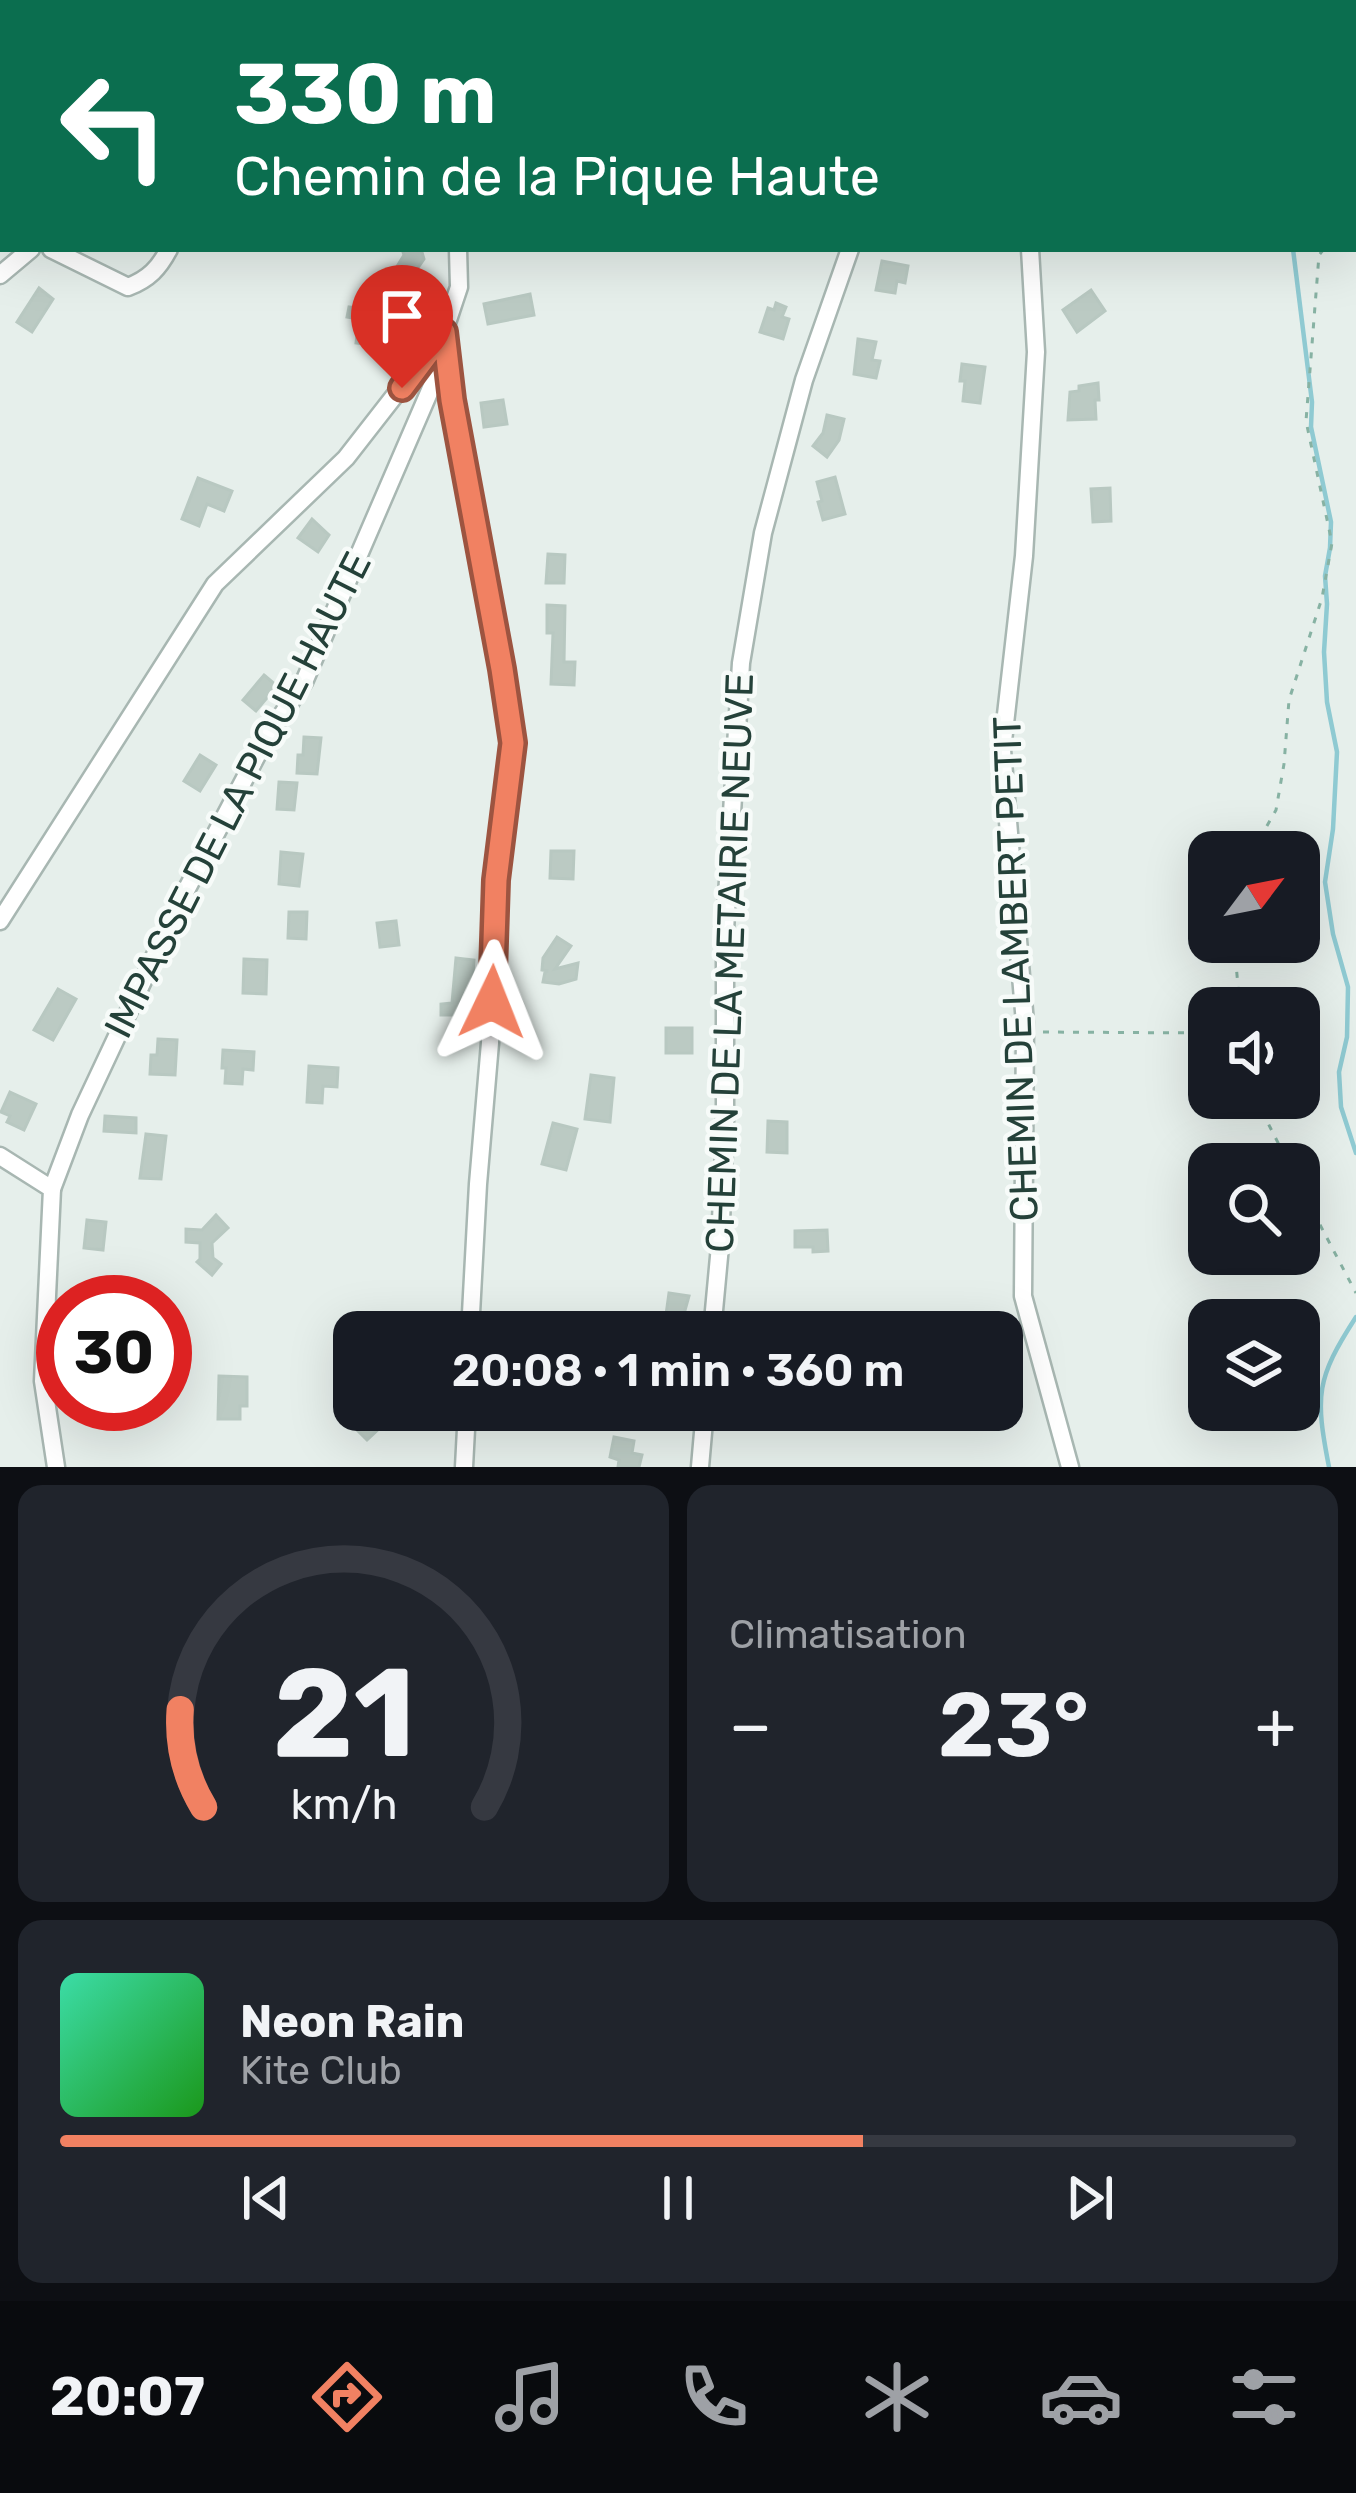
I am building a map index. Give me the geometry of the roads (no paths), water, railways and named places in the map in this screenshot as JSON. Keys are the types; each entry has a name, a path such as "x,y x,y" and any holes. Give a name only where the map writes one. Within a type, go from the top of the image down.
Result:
{"street":[{"path":"0,275 27,252"},
{"path":"56,252 128,287 145,280 167,252"},
{"name":"IMPASSE DE LA PIQUE HAUTE","path":"56,1467 43,1381 52,1189 80,1115 180,902 265,740 304,682 434,381 459,287 458,252"},
{"name":"CHEMIN DE LA METAIRIE NEUVE","path":"714,1311 725,1125 725,930 741,663 764,533 798,402 849,252"},
{"name":"CHEMIN DE LAMBERT PETIT","path":"1030,252 1036,352 1024,556 1002,750 1025,1032 1023,1296 1070,1467"},
{"path":"0,921 214,584 346,458 444,332"},
{"path":"444,332 513,743 496,880 471,1311"},
{"path":"0,1156 52,1189"},
{"path":"464,1467 466,1431"},
{"path":"700,1467 703,1431"}],"waterway":[{"path":"1293,252 1311,427 1331,522 1324,652 1337,752 1325,882 1348,987 1347,1037 1339,1072 1341,1107 1356,1153"},
{"path":"1329,1467 1322,1388 1333,1356 1356,1317"}]}
